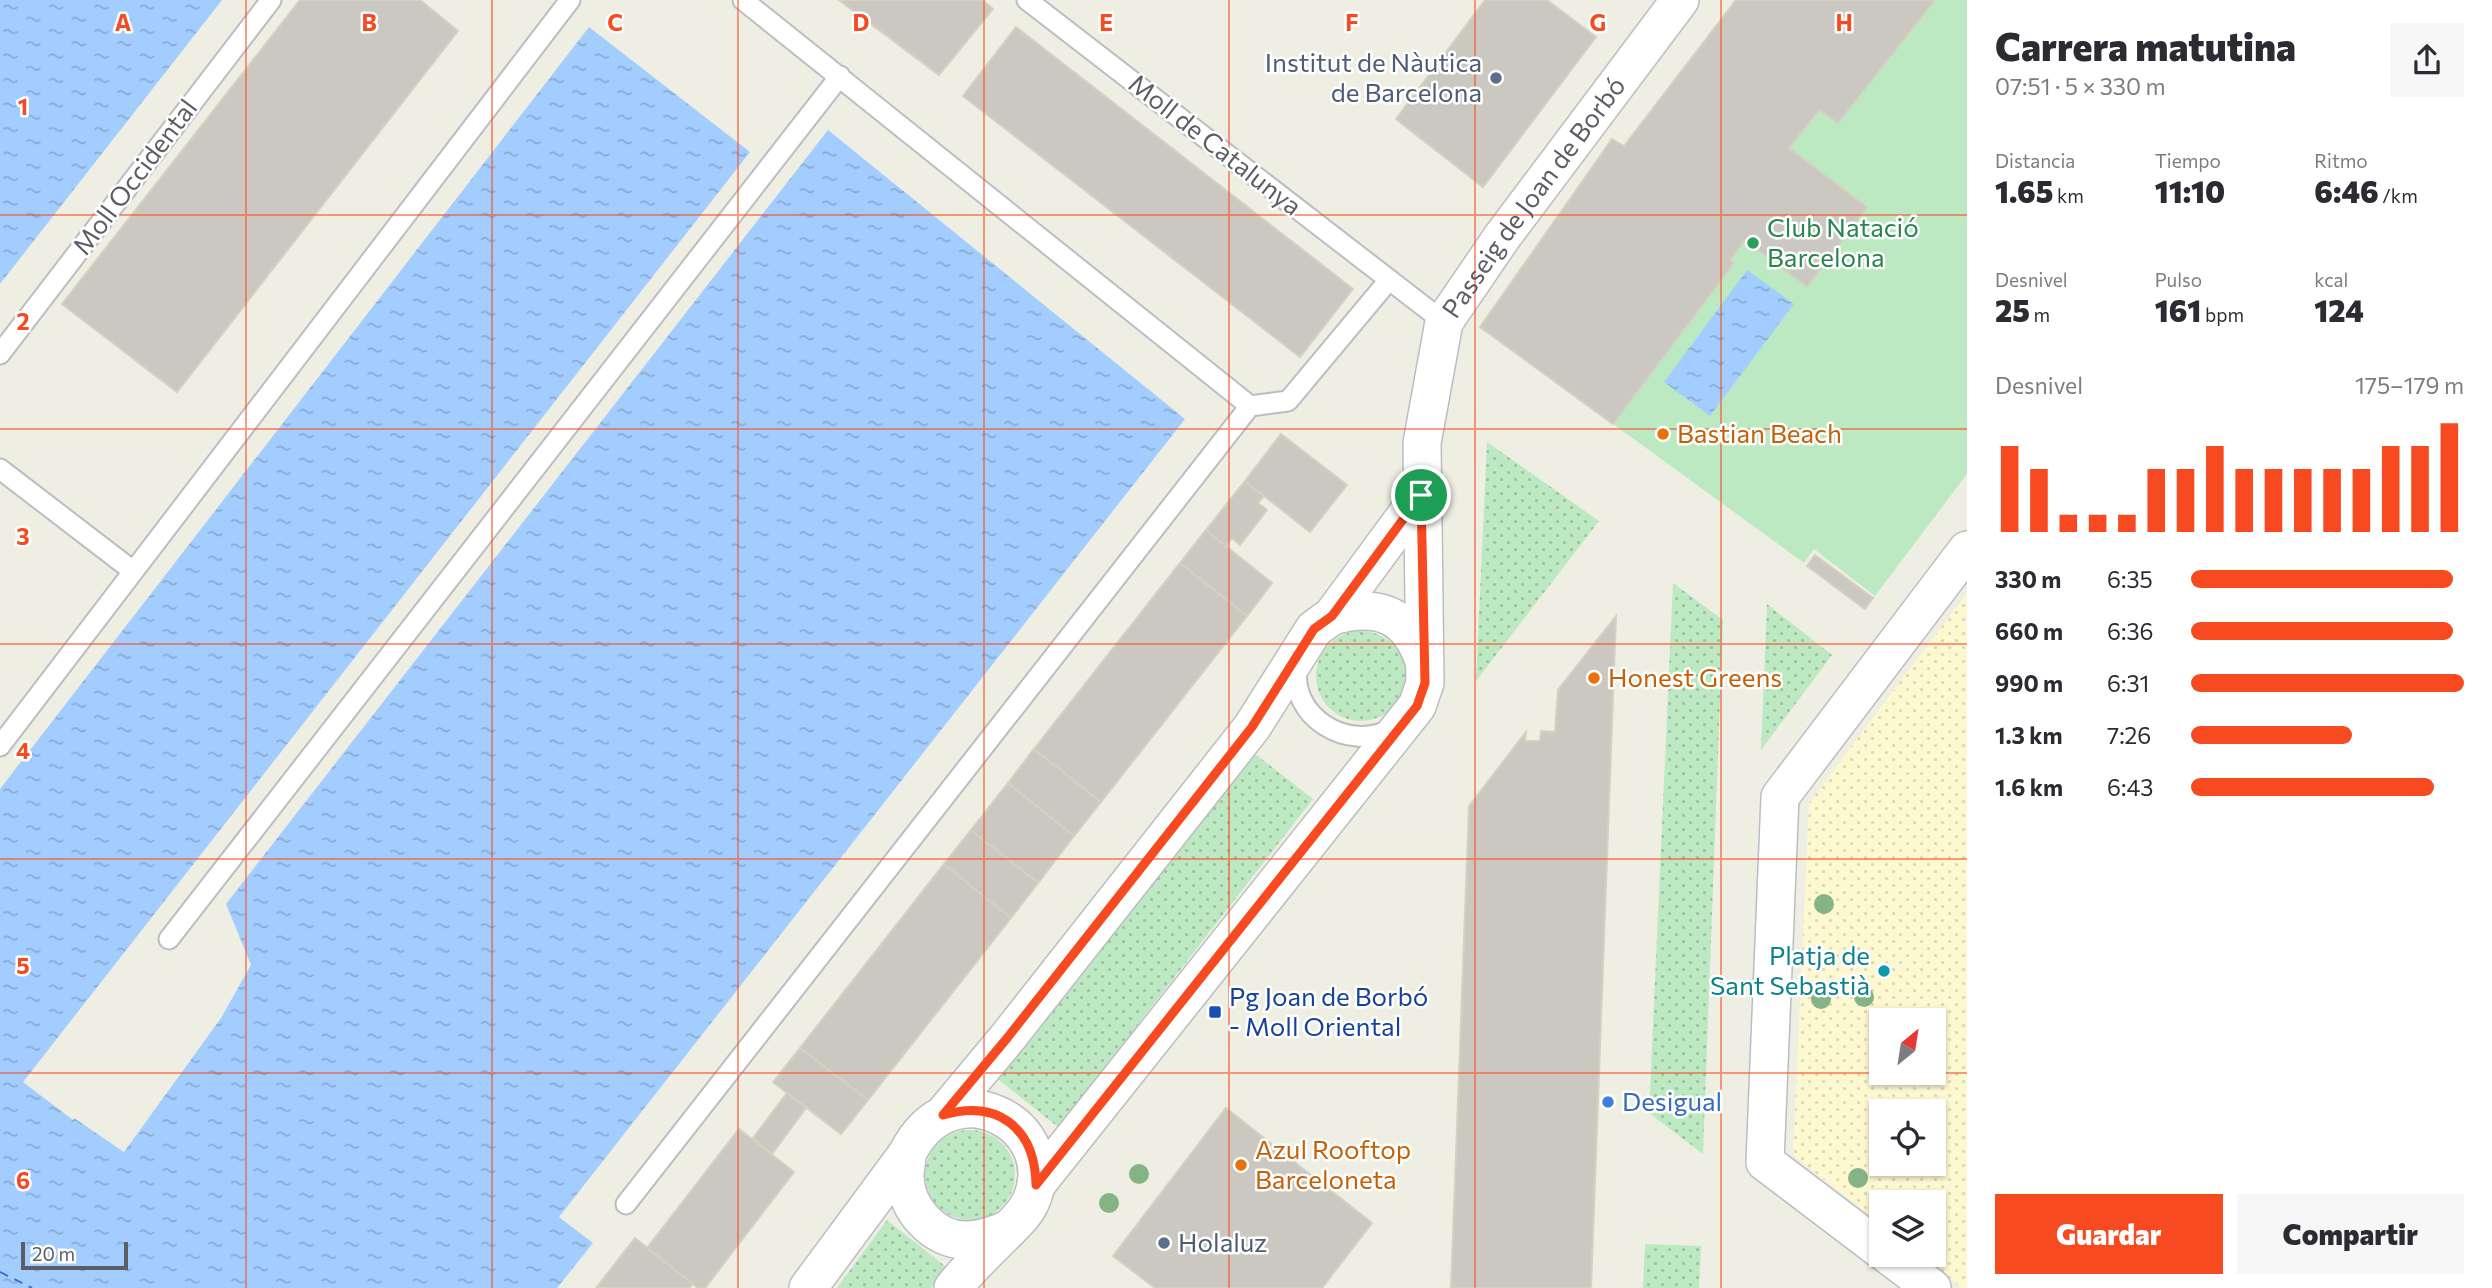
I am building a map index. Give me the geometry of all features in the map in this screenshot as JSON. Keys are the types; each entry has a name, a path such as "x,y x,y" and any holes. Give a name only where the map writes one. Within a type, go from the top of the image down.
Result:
{"street":[{"name":"Passeig de Joan de Borbó","path":"953,1288 1026,1209 1036,1185 1417,706 1425,683 1422,443 1444,322 1506,232 1680,0"},
{"path":"943,1115 1008,1037 1252,727 1314,629 1332,616 1421,495"},
{"path":"1869,1241 1765,1162 1780,797 1967,550"},
{"path":"1332,616 1354,610 1381,612 1409,631 1424,661"},
{"path":"808,1288 908,1154 916,1137 928,1124 943,1115 963,1109 983,1110 1002,1116 1018,1129 1030,1145 1036,1165 1036,1185"},
{"path":"908,1154 905,1177 909,1200 922,1220 941,1234 964,1241 987,1238 1009,1229"},
{"path":"1904,1267 1932,1288"}],"lane":[{"name":"Moll Occidental","path":"0,354 271,0"},
{"path":"0,746 570,0"},
{"path":"743,0 1250,406"},
{"name":"Moll de Catalunya","path":"1027,0 1444,322"},
{"path":"169,939 840,76"},
{"path":"626,1204 1250,406 1288,401 1396,285"},
{"path":"0,469 134,571"},
{"path":"1302,649 1297,670 1299,691 1308,710 1323,725 1342,735 1363,738 1384,733 1402,723"}],"green space":[{"name":"Club Natació Barcelona","path":"1736,0 1967,0 1967,474 1875,596 1814,549 1804,563 1480,327 1612,139 1624,146"},
{"path":"1487,442 1599,521 1476,681"},
{"path":"1673,583 1723,620 1703,1154 1649,1113"},
{"path":"1767,604 1832,655 1761,750"},
{"path":"1361,631 1378,635 1393,644 1402,659 1406,676 1402,693 1393,708 1378,717 1361,721 1344,717 1329,708 1320,693 1316,676 1320,659 1329,644 1344,635"},
{"path":"1254,753 1313,799 1058,1127 998,1079"},
{"path":"970,1130 987,1134 1002,1143 1011,1158 1015,1175 1011,1192 1002,1207 987,1216 970,1220 953,1216 938,1207 929,1192 925,1175 929,1158 938,1143 953,1134"},
{"path":"887,1220 946,1267 931,1288 837,1288"},
{"path":"1645,1244 1701,1246 1699,1288 1643,1288"}],"sand":[{"name":"Platja de Sant Sebastià","path":"1967,593 1967,1288 1962,1288 1935,1267 1946,1267 1946,1190 1869,1190 1869,1215 1793,1155 1809,803"}],"water":[{"path":"0,0 222,0 0,284"},
{"path":"589,27 750,152 23,1082 73,1120 74,1118 124,1152 221,1018 251,965 226,904 828,130 1185,419 559,1217 593,1243 557,1288 0,1288 0,789"},
{"path":"1747,270 1794,304 1710,416 1664,382"}],"building":[{"path":"300,0 420,0 458,31 177,392 62,304"},
{"path":"839,0 982,0 993,9 939,75"},
{"name":"Institut de Nàutica de Barcelona","path":"1485,0 1547,0 1596,37 1483,187 1396,119"},
{"path":"1736,0 1935,0 1838,123 1819,110 1789,148 1867,207 1807,287 1745,240 1730,260 1734,263 1613,424 1480,327 1612,139 1624,146"},
{"path":"1016,27 1353,289 1300,357 963,96"},
{"path":"1281,434 1347,485 1310,532 1245,481"},
{"path":"1245,481 1264,496 1258,503 1267,510 1240,545 1232,538 1226,546 1206,530"},
{"path":"1206,530 1272,583 1247,616 1180,563"},
{"path":"1815,555 1873,598 1865,609 1807,566"},
{"path":"1180,563 1247,616 1101,802 1034,749"},
{"path":"1616,616 1591,1288 1451,1288 1469,806 1526,732 1525,741 1540,741 1541,731 1555,732 1558,690"},
{"path":"1034,749 1101,802 1074,836 1008,783"},
{"path":"1008,783 1074,836 1038,883 971,830"},
{"path":"971,830 1038,883 1011,918 944,864"},
{"path":"944,864 1011,918 868,1100 800,1048"},
{"path":"800,1048 868,1100 841,1134 773,1082"},
{"path":"787,1093 806,1108 772,1154 753,1138"},
{"name":"Azul Rooftop Barceloneta","path":"1226,1108 1372,1223 1322,1288 1155,1288 1113,1256"},
{"path":"739,1129 794,1172 705,1288 698,1288 647,1248"},
{"path":"635,1238 693,1284 689,1288 596,1288"}],"ferry route":[{"path":"0,1272 32,1288"}],"place":[{"name":"Institut de Nàutica de Barcelona","path":"1496,78"},
{"name":"Club Natació Barcelona","path":"1753,243"},
{"name":"Bastian Beach","path":"1663,434"},
{"name":"Honest Greens","path":"1594,678"},
{"name":"Platja de Sant Sebastià","path":"1884,971"},
{"name":"Pg Joan de Borbó - Moll Oriental","path":"1215,1012"},
{"name":"Desigual","path":"1608,1102"},
{"name":"Azul Rooftop Barceloneta","path":"1241,1165"},
{"name":"Holaluz","path":"1164,1243"}],"route":[{"path":"1421,495 1425,683 1417,706 1036,1185 1036,1165 1030,1145 1018,1129 1002,1116 983,1110 963,1109 943,1115 1008,1037 1252,727 1314,629 1332,616 1421,495"}]}
